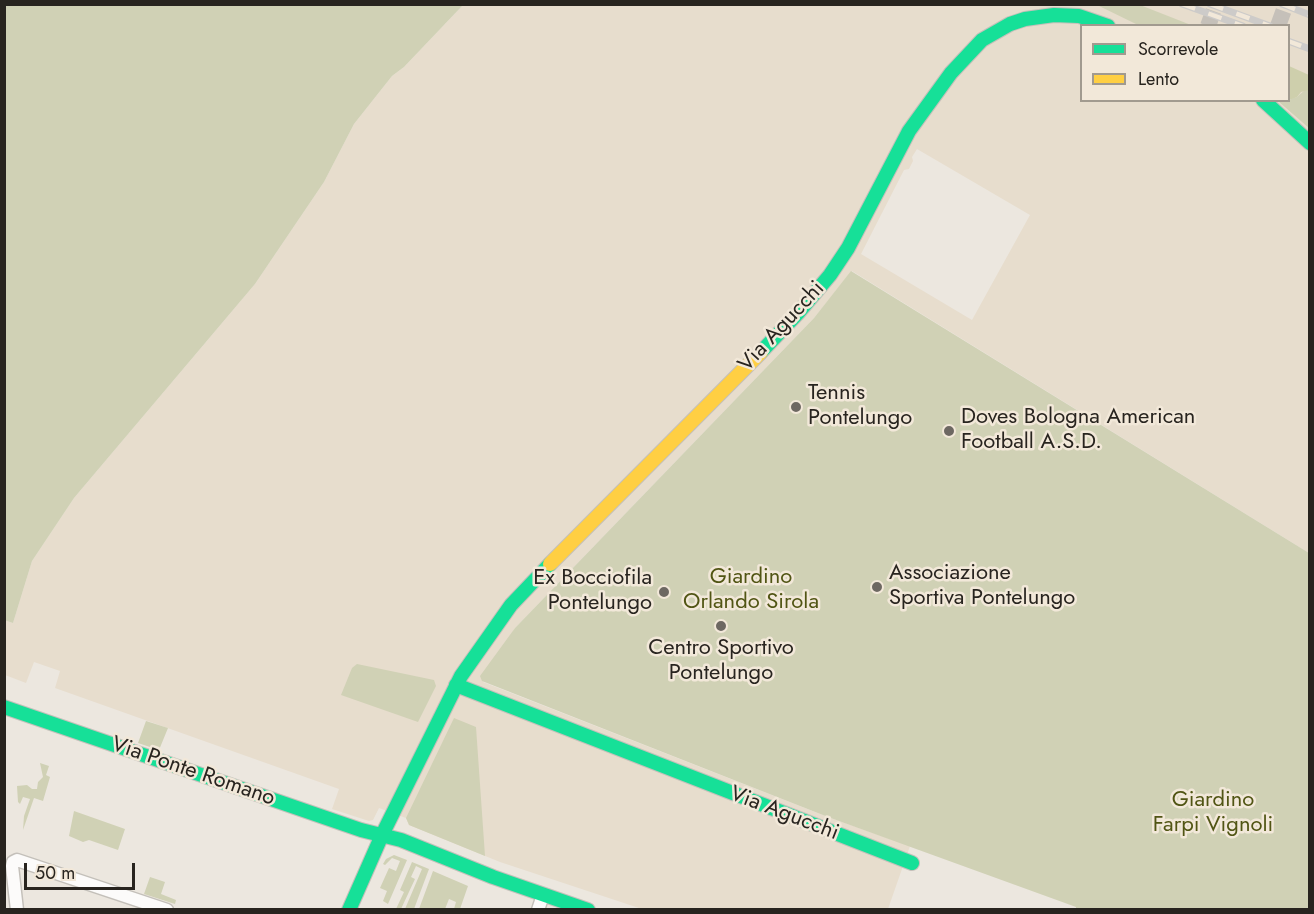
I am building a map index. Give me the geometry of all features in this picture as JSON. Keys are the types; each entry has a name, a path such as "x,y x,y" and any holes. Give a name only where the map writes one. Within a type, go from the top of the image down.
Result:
{"street":[{"name":"Via Agucchi","path":"349,909 382,835 456,685 485,640 527,588 724,390 798,313 830,275 848,248 909,131 951,73 982,40 996,31 1025,19 1048,15 1073,15 1103,24"},
{"path":"1267,103 1310,143"},
{"name":"Via Agucchi","path":"456,685 912,863"},
{"name":"Via Ponte Romano","path":"4,707 361,830 401,840 543,895 588,909"},
{"path":"17,909 12,866 15,861 167,909"},
{"path":"538,909 543,895"}],"shaded area":[{"path":"463,5 1309,5 1309,553 852,271 814,318 515,628 483,682 828,817 910,846 888,909 642,909 500,862 409,825 406,818 379,808 373,820 369,821 332,809 339,789 55,688 60,671 34,662 26,683 5,675 4,620 13,623 32,561 74,498 255,284 324,182 354,124 392,76 404,67","holes":["917,149 1030,215 972,320 861,254 904,170 909,169"]}],"green space":[{"path":"4,5 463,5 404,67 392,76 354,124 324,182 255,284 74,498 32,561 13,623 4,620"},
{"path":"1097,5 1140,5 1188,24 1136,24"},
{"path":"1290,66 1309,75 1309,90 1301,92 1290,99"},
{"path":"1305,90 1309,90 1309,128 1279,102 1290,102 1290,99"},
{"name":"Associazione Sportiva Pontelungo","path":"851,271 1309,553 1309,909 1076,909 1076,907 828,817 482,681 480,676 515,628 814,318"},
{"path":"357,664 434,680 436,686 418,722 341,695 352,668"},
{"path":"454,718 476,727 485,856 409,825 406,818"},
{"path":"146,721 168,728 159,750 138,743"},
{"path":"40,763 49,766 46,775 50,777 43,801 34,798 23,830 24,816 30,799 23,797 20,804 18,802 17,786 27,785 32,789 37,789 38,782 43,777"},
{"path":"74,811 125,829 118,850 89,840 83,842 69,836"},
{"path":"394,855 407,860 388,904 383,901 387,891 380,888 389,868 396,871 400,861 392,858 385,865 383,864 386,859"},
{"path":"412,862 429,869 414,909 405,909 422,869 416,866 411,877 415,879 401,909 396,909 404,892 400,890"},
{"path":"433,871 468,886 460,909 454,909 456,902 449,899 445,909 419,909"},
{"path":"150,877 165,882 161,894 176,900 175,904 144,894"}],"tunnel":[{"path":"1209,24 1216,4"},
{"path":"1279,24 1286,4"}],"railway":[{"path":"1182,4 1237,24"},
{"path":"1210,4 1265,24"},
{"path":"1282,4 1310,15"},
{"path":"1290,42 1310,49"}],"traffic: fast":[{"path":"761,352 830,275 848,248 909,131 951,73 982,40 1010,24 1025,19 1054,15 1079,16 1102,24"},
{"path":"1265,102 1310,143"},
{"path":"349,910 382,835 461,676 511,605 550,564"},
{"path":"456,685 912,863"},
{"path":"4,707 361,830 401,840 493,877 588,910"}],"traffic: slow":[{"path":"550,564 761,352"}],"place":[{"name":"Tennis Pontelungo","path":"796,407"},
{"name":"Doves Bologna American Football A.S.D.","path":"949,431"},
{"name":"Associazione Sportiva Pontelungo","path":"877,587"},
{"name":"Ex Bocciofila Pontelungo","path":"664,592"},
{"name":"Centro Sportivo Pontelungo","path":"721,626"}],"park label":[{"name":"Giardino Orlando Sirola","path":"751,590"},
{"name":"Giardino Farpi Vignoli","path":"1213,814"}]}
